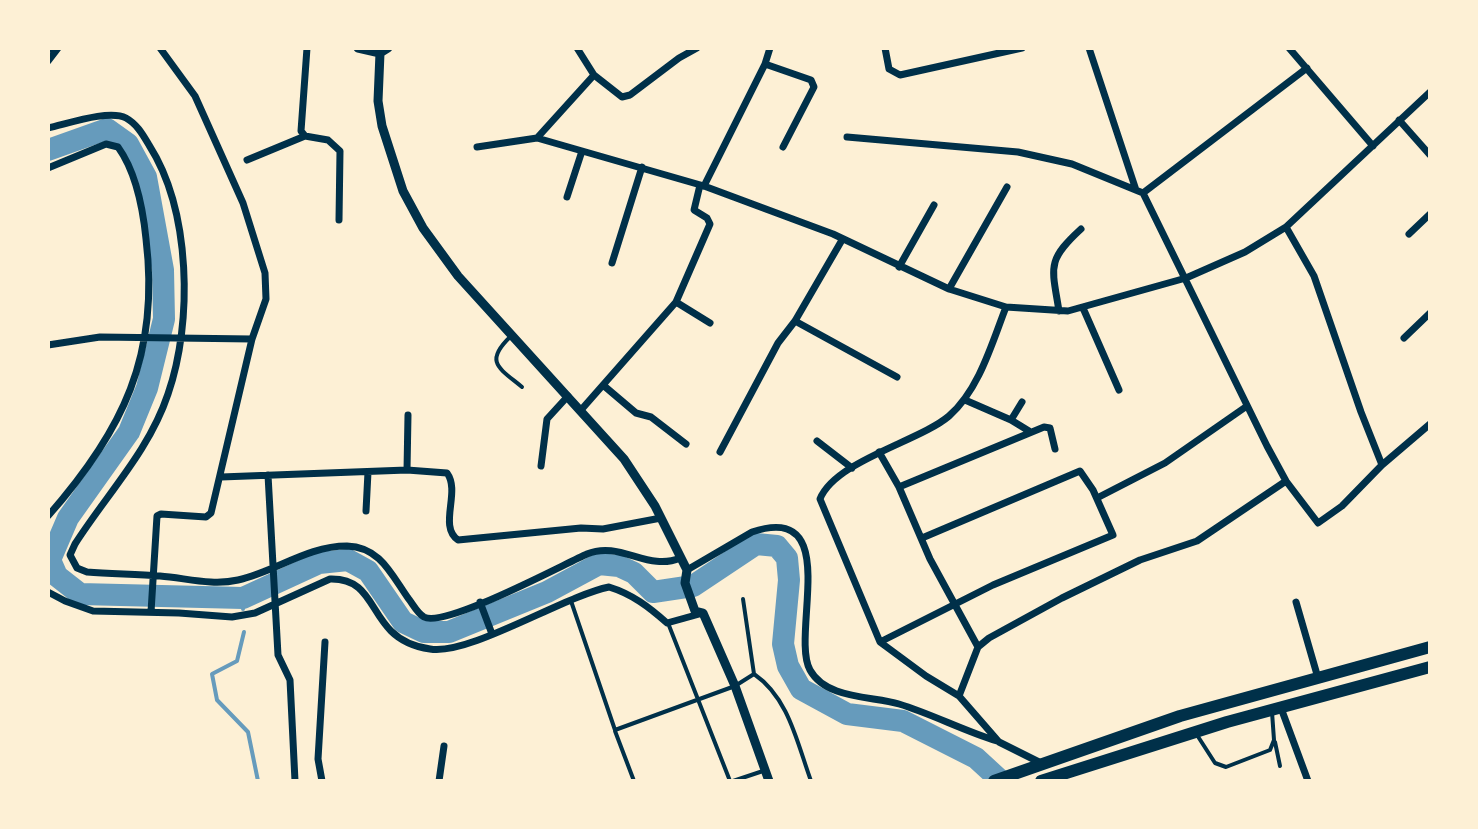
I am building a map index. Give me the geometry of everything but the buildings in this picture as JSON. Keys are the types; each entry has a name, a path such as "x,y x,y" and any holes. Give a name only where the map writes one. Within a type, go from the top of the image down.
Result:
{"highway":[{"path":"994,781 1180,716 1430,647"},
{"path":"1048,780 1195,732 1430,667"}],"street":[{"path":"48,61 58,48"},
{"path":"152,609 157,516 208,516 221,477 252,339 266,299 265,273 256,238 195,96 160,48"},
{"path":"305,136 301,127 307,48"},
{"path":"358,48 384,50 378,101 382,126 403,191 423,228 458,276 624,459 661,518 687,570 685,583 735,686 769,781"},
{"path":"577,48 594,75 622,97 630,95 697,48"},
{"path":"581,410 676,302 710,224 707,218 694,210 702,186 765,64 770,48"},
{"path":"885,48 889,69 900,75 1022,48"},
{"path":"1089,48 1140,192 1286,481 1318,523 1342,506 1382,465 1430,424"},
{"path":"1289,48 1373,146"},
{"path":"765,64 811,80 814,87 783,147"},
{"path":"1140,192 1307,68"},
{"path":"537,138 594,75"},
{"path":"477,147 537,138 642,167 833,234 949,289 1006,307 1059,311 1083,308 1186,278 1245,252 1286,227 1430,92"},
{"path":"48,128 109,115 125,118 139,129 153,151 171,193 180,241 184,289 181,337 169,394 145,447 91,519 70,555 77,568 87,572 155,575 213,583 273,574 294,557 320,548 362,547 372,551 387,567 424,617 446,617 482,605 590,552 616,549 659,564 680,558"},
{"path":"1399,120 1430,155"},
{"path":"247,160 305,136 328,140 340,151 339,220"},
{"path":"847,137 1018,152 1072,164 1140,192"},
{"path":"48,168 106,144 118,147 123,153 143,214 149,297 148,338 113,430 104,446 48,516"},
{"path":"567,197 582,151"},
{"path":"612,263 642,167"},
{"path":"949,289 1007,187"},
{"path":"899,267 934,205"},
{"path":"1409,234 1430,214"},
{"path":"1286,227 1314,276 1382,465"},
{"path":"1059,311 1054,260 1081,229"},
{"path":"720,452 778,343 795,321 842,240"},
{"path":"676,302 710,323"},
{"path":"999,742 959,696 880,642 820,499 824,490 852,468 939,423 965,400 992,345 1006,307"},
{"path":"1083,308 1119,390"},
{"path":"1404,338 1430,313"},
{"path":"795,321 897,377"},
{"path":"48,345 100,337 252,339"},
{"path":"603,385 636,413 651,417 686,444"},
{"path":"541,466 547,419 568,396"},
{"path":"965,400 1029,431"},
{"path":"1011,420 1022,402"},
{"path":"1097,498 1165,463 1247,406"},
{"path":"407,470 408,415"},
{"path":"899,487 1044,427 1050,428 1055,449"},
{"path":"817,441 852,468"},
{"path":"879,452 899,487 953,604 978,647"},
{"path":"221,477 407,470 447,473 451,477 450,530 458,540 581,528 603,529 661,518"},
{"path":"880,642 953,604 1111,537 1113,530 1083,471 922,538"},
{"path":"366,511 368,472"},
{"path":"268,475 278,655 290,680 295,781"},
{"path":"959,696 978,647 1008,627 1140,560 1197,541 1286,481"},
{"path":"687,570 752,532 784,528 800,540 807,554 809,575 805,643 807,663 819,682 851,695 899,704 999,742 1036,766"},
{"path":"48,592 93,611 152,609 232,617 255,613 330,579 343,579 352,581 363,592 398,637 417,646 441,650 609,587 647,605 667,623 699,612"},
{"path":"1296,602 1318,678"},
{"path":"482,605 491,630"},
{"path":"322,781 318,759 325,642"},
{"path":"1276,709 1308,781"},
{"path":"439,781 444,746"}],"lane":[{"path":"512,335 497,351 496,359 498,365 522,387"},
{"path":"743,599 754,674 777,695 811,781"},
{"path":"571,601 634,781"},
{"path":"667,623 731,781 765,770"},
{"path":"615,730 735,686 754,674"},
{"path":"1276,709 1274,740 1280,766"},
{"path":"1195,732 1220,767 1270,750 1274,740"}],"waterway":[{"path":"48,150 107,129 128,144 146,177 163,270 164,319 147,388 129,432 68,518 50,560 57,576 80,594 243,598 319,563 348,560 368,571 403,622 424,632 449,632 547,592 599,564 619,566 634,573 653,592 693,586 756,544 777,546 787,558 789,580 783,644 788,666 801,689 847,714 903,721 976,758 1001,781"},
{"path":"243,598 243,609"},
{"path":"244,632 237,661 212,674 217,700 248,732 258,781"}]}
